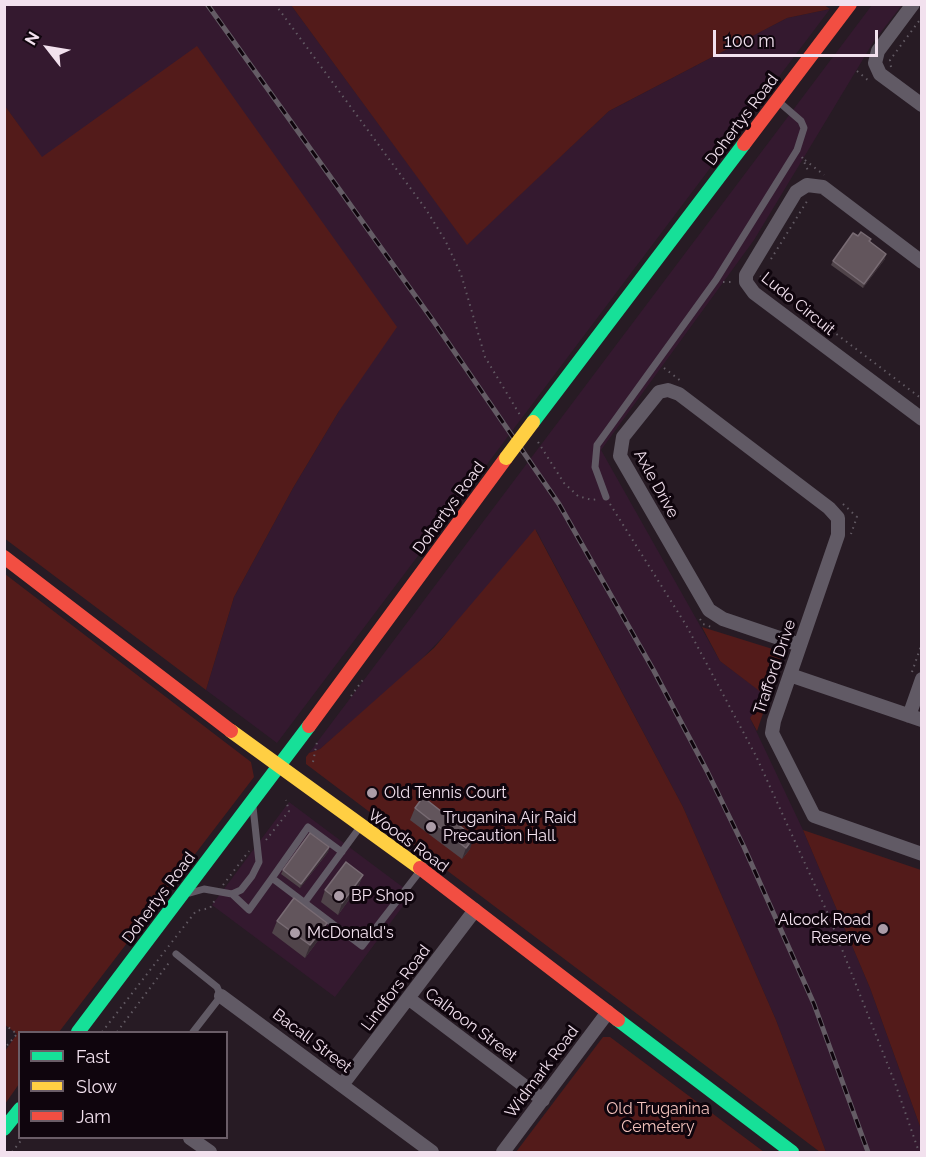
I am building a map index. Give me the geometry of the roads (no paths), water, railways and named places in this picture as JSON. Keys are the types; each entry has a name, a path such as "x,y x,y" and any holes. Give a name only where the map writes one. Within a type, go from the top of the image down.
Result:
{"main road":[{"name":"Dohertys Road","path":"79,1031 279,768 506,458 529,422 850,4"},
{"name":"Woods Road","path":"4,557 279,768 421,869 792,1152"},
{"path":"4,1129 18,1112"}],"street":[{"path":"913,4 878,51 875,63 880,74 921,105"},
{"name":"Ludo Circuit","path":"921,262 823,187 801,188 796,192 749,268 748,284 921,419"},
{"name":"Axle Drive","path":"800,645 723,619 709,610 620,456 620,443 655,395 663,390 674,392 830,508 838,518"},
{"name":"Trafford Drive","path":"838,518 838,535 772,733 811,813 921,854"},
{"path":"790,675 915,718 921,679"},
{"name":"Lindfors Road","path":"342,1085 475,910"},
{"name":"Bacall Street","path":"221,996 432,1152"},
{"name":"Calhoon Street","path":"408,998 543,1100"},
{"name":"Widmark Road","path":"503,1152 608,1012"},
{"path":"193,1139 210,1152"}],"lane":[{"path":"606,496 595,467 597,445 716,280 797,150 804,128 801,121 776,101"},
{"path":"182,895 204,890 219,894 232,894 241,890 259,862 253,802"},
{"path":"232,894 249,909 308,827 342,852"},
{"path":"304,902 360,827"},
{"path":"272,878 362,946 421,869"},
{"name":"Bacall Street","path":"176,954 217,987 221,996"},
{"path":"195,1031 221,996"}],"railway":[{"path":"207,4 434,322 559,504 654,671 744,847 814,1004 868,1152"}],"place":[{"name":"Old Tennis Court","path":"372,793"},
{"name":"Truganina Air Raid Precaution Hall","path":"431,827"},
{"name":"BP Shop","path":"339,896"},
{"name":"Alcock Road Reserve","path":"883,929"},
{"name":"McDonald's","path":"295,933"}],"park label":[{"name":"Old Truganina Cemetery","path":"658,1118"}]}
